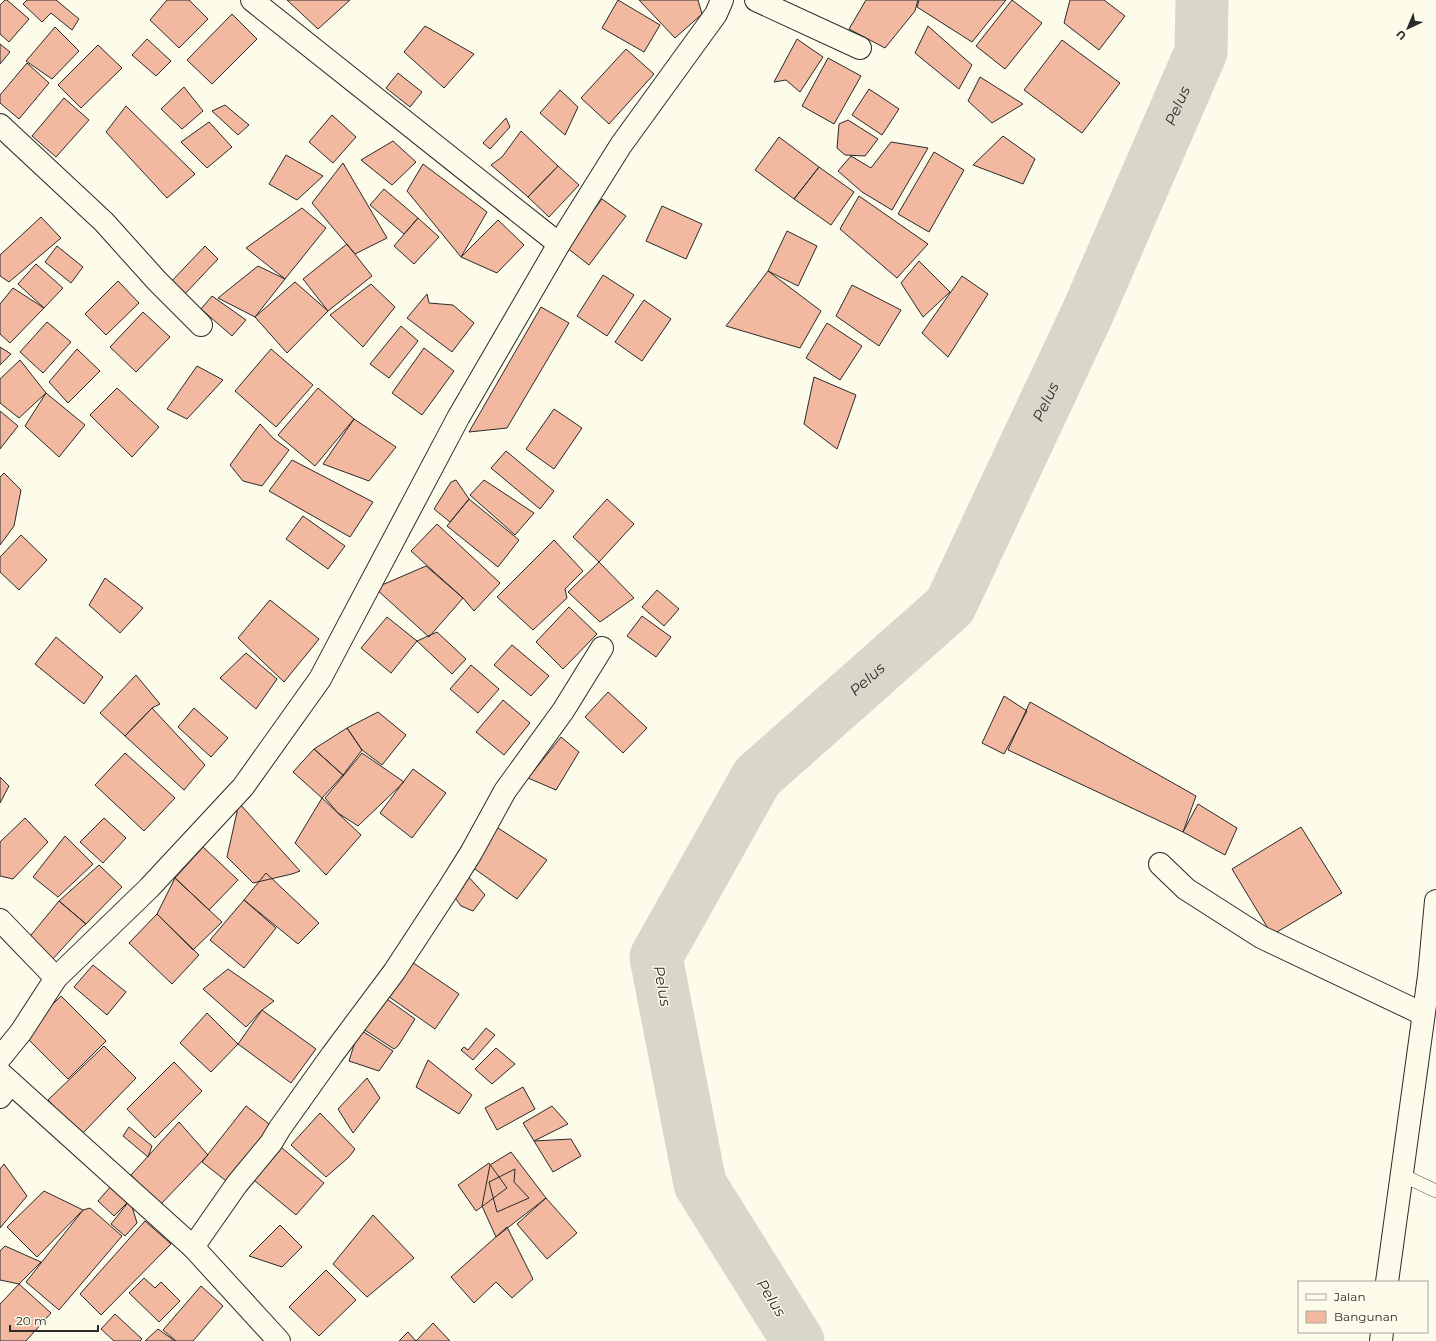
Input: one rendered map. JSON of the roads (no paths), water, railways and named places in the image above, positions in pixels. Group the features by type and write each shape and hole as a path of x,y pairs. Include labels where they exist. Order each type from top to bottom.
{"street":[{"path":"252,0 559,244"},
{"path":"0,1058 21,1032 56,978 149,888 242,787 320,679 458,418 559,244 621,145 716,14 722,0"},
{"path":"756,0 860,48"},
{"path":"0,125 104,222 157,281 201,325"},
{"path":"193,1247 237,1184 271,1143 332,1055 394,972 449,888 505,791 563,711 602,648"},
{"path":"1160,864 1186,889 1261,937 1424,1014"},
{"path":"1387,1281 1429,976 1436,901"},
{"path":"0,920 56,978"},
{"path":"4,1084 193,1247 278,1341"}],"lane":[{"path":"1402,1175 1436,1191"}],"waterway":[{"name":"Pelus","path":"798,1341 700,1184 656,957 757,777 950,606 1088,312 1201,52 1202,0"}]}
